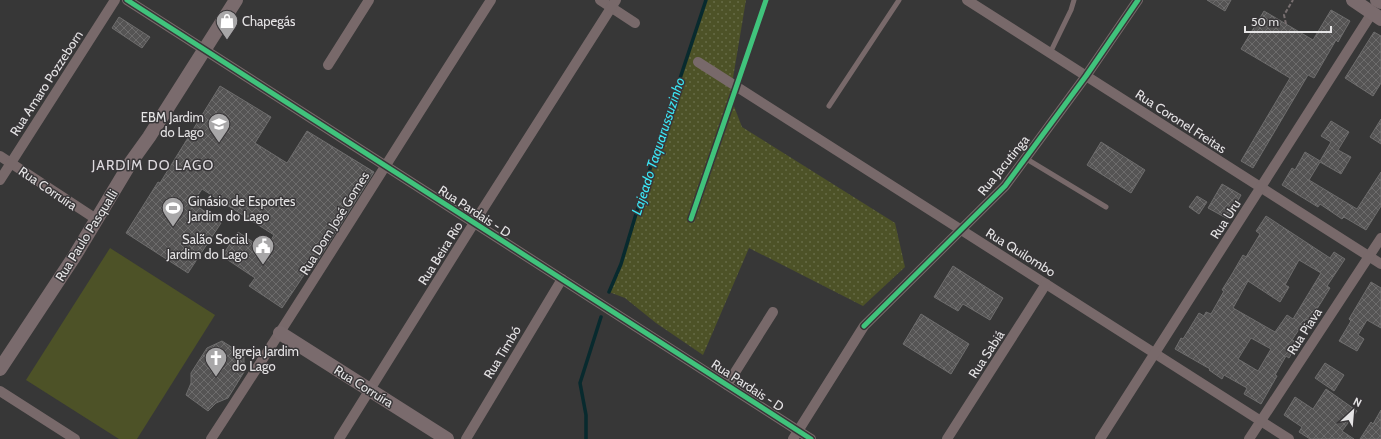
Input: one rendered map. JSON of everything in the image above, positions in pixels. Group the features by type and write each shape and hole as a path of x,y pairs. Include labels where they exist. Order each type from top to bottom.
{"street":[{"name":"Rua Amaro Pozzeborn","path":"0,180 115,0"},
{"name":"Rua Pardais - D","path":"128,0 384,166 727,385 796,435 811,439"},
{"name":"Rua Paulo Pasqualli","path":"0,369 74,257 96,219 236,0"},
{"path":"328,65 369,0"},
{"name":"Rua Dom José Gomes","path":"211,439 491,0"},
{"path":"600,0 614,4 635,23"},
{"name":"Rua Coronel Freitas","path":"967,0 1381,264"},
{"name":"Rua Jacutinga","path":"796,435 864,326 1004,186 1086,76 1138,0"},
{"path":"1352,0 1376,16"},
{"path":"1377,0 1381,2"},
{"name":"Rua Beira Rio","path":"339,439 474,223 614,4"},
{"name":"Rua Uru","path":"1100,439 1261,188 1376,16"},
{"name":"Rua Quilombo","path":"698,62 1288,439"},
{"name":"Rua Corruíra","path":"0,156 96,219"},
{"name":"Rua Piava","path":"1249,439 1381,238"},
{"name":"Rua Timbó","path":"466,439 562,279"},
{"name":"Rua Sabiá","path":"947,439 1046,284"},
{"path":"727,385 773,312"},
{"name":"Rua Corruíra","path":"280,333 447,439"},
{"path":"0,391 75,439"}],"lane":[{"path":"829,106 899,0"},
{"path":"1050,53 1071,10 1074,0"},
{"path":"1025,158 1106,207"}],"path":[{"path":"1286,24 1284,15 1293,0"}],"green space":[{"path":"706,0 746,0 730,96 742,127 895,223 905,267 863,306 749,248 703,355 656,323 625,298 609,292 621,264 645,184"},
{"path":"110,248 215,315 137,439 119,439 26,380"}],"building":[{"path":"1207,0 1231,0 1225,11"},
{"path":"1331,10 1350,21 1338,42 1336,40 1314,78 1308,75 1253,168 1241,161 1290,78 1241,49 1264,11 1313,40"},
{"path":"119,17 150,37 142,48 112,28"},
{"path":"1374,32 1381,36 1381,83 1373,96 1345,78"},
{"path":"220,86 271,117 255,143 287,163 307,131 374,172 313,268 310,266 282,308 249,286 255,278 222,256 238,232 265,250 274,235 202,189 193,203 221,223 188,273 126,233 158,182 160,183"},
{"path":"1381,119 1381,144 1370,137"},
{"path":"1331,121 1349,132 1338,150 1351,157 1341,174 1320,162 1309,180 1357,209 1381,172 1381,206 1366,230 1344,217 1342,219 1320,204 1318,207 1282,185 1292,168 1295,170 1305,152 1320,161 1331,142 1321,136"},
{"path":"1101,142 1145,170 1131,193 1087,165"},
{"path":"1222,184 1241,195 1228,219 1208,208"},
{"path":"1197,196 1207,202 1199,214 1189,207"},
{"path":"1266,216 1330,258 1334,252 1345,259 1327,286 1330,288 1309,321 1306,319 1292,340 1298,343 1289,358 1286,356 1275,375 1277,376 1261,404 1244,394 1247,388 1224,375 1222,379 1209,370 1210,369 1175,349 1199,313 1204,316 1206,312 1211,314 1224,291 1222,290 1243,255 1246,257 1260,234 1256,231","holes":["1299,260 1321,273 1293,319 1287,315 1275,332 1233,308 1248,281 1280,302 1289,287 1285,285","1251,338 1271,349 1258,371 1238,359"]},
{"path":"953,266 1003,298 990,320 963,304 958,311 934,297"},
{"path":"1371,282 1381,288 1381,328 1367,320 1358,335 1364,339 1357,351 1339,341 1351,321 1349,319"},
{"path":"921,314 969,344 951,374 903,344"},
{"name":"Igreja Jardim do Lago","path":"222,341 244,355 244,372 228,398 216,403 208,411 186,395 191,383 191,373 207,348"},
{"path":"1325,363 1344,375 1334,391 1315,378"},
{"path":"1326,389 1357,411 1342,431 1354,439 1310,439 1299,432 1302,427 1284,415 1295,397 1313,409"},
{"path":"1381,410 1381,439 1360,439 1371,422 1373,424"}],"waterway":[{"name":"Lajeado Taquarussuzinho","path":"609,292 621,264 645,184 706,0"},
{"name":"Lajeado Taquarussuzinho","path":"586,439 586,415 580,383 601,317"}],"cycle path":[{"path":"127,0 811,439"},
{"path":"691,219 766,0"},
{"path":"864,326 1005,186 1086,76 1138,0"}],"place":[{"name":"Chapegás","path":"227,40"},
{"name":"EBM Jardim do Lago","path":"219,144"},
{"name":"Ginásio de Esportes Jardim do Lago","path":"173,228"},
{"name":"Salão Social Jardim do Lago","path":"263,266"},
{"name":"Igreja Jardim do Lago","path":"216,378"}],"district":[{"name":"JARDIM DO LAGO","path":"153,165"}]}
